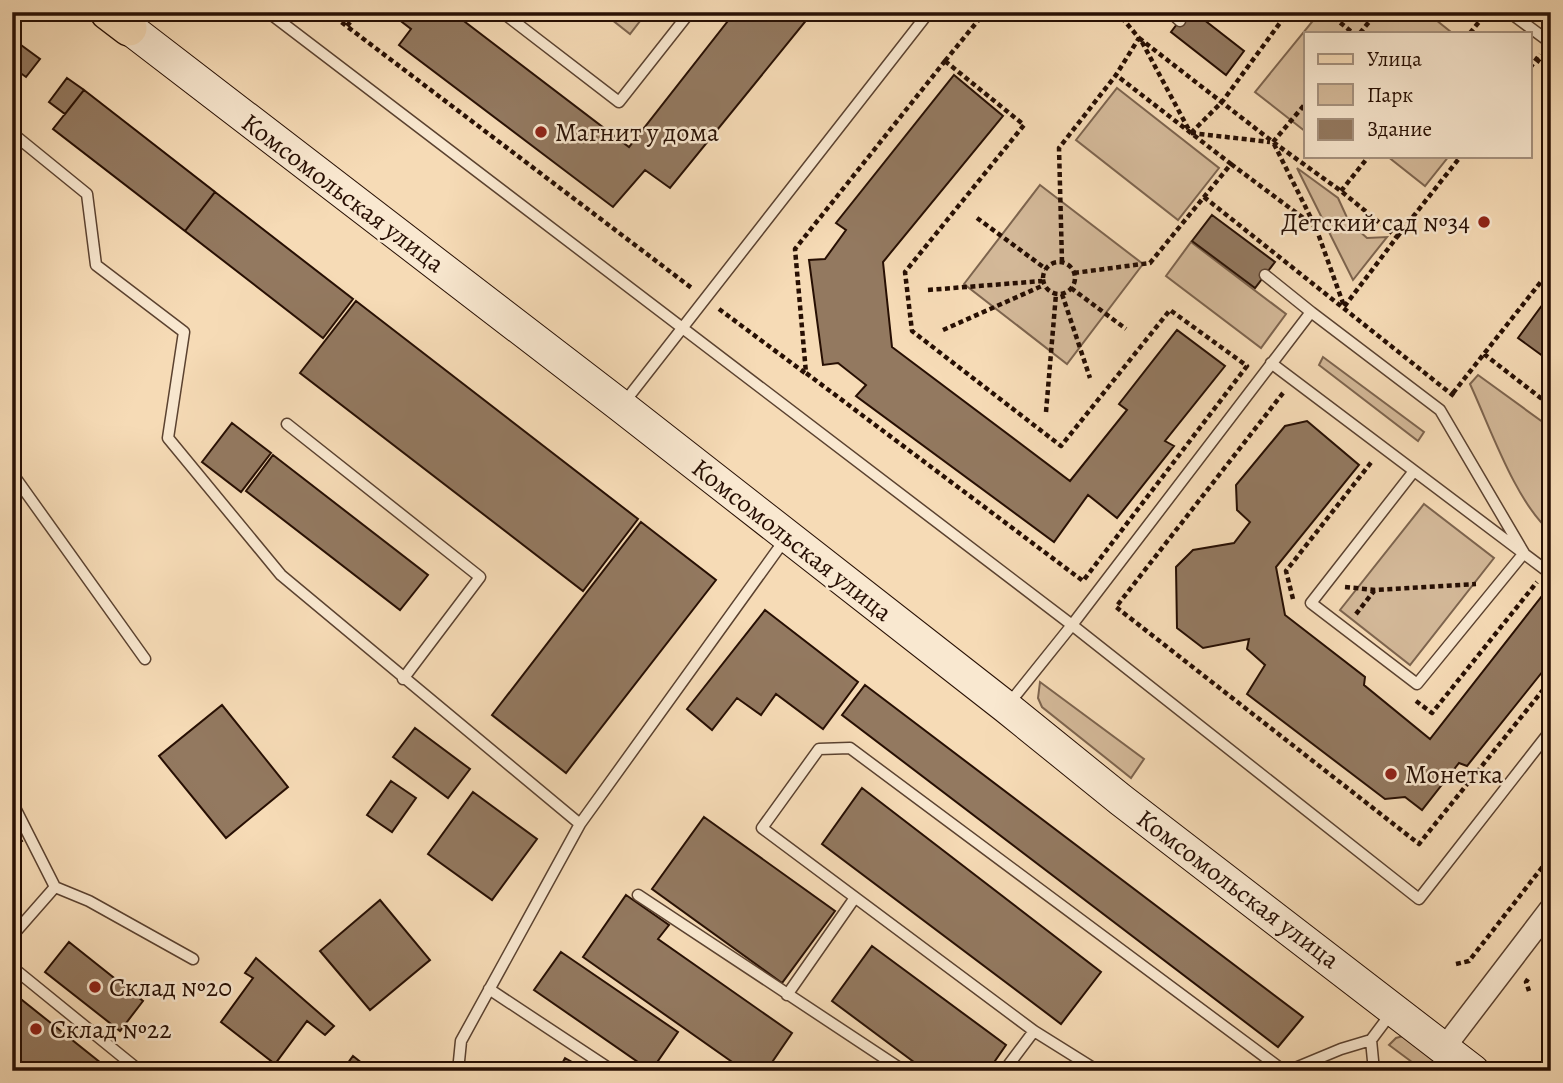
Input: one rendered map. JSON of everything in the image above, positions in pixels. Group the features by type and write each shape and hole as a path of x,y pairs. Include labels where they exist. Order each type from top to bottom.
{"main road":[{"name":"Комсомольская улица","path":"119,20 621,406 1121,800 1473,1071"}],"street":[{"path":"1444,1048 1551,908"}],"lane":[{"path":"12,18 15,12"},
{"path":"268,12 1072,625 1419,899 1551,730"},
{"path":"502,12 619,102 690,12"},
{"path":"621,406 929,12"},
{"path":"1170,12 1180,21"},
{"path":"1509,12 1551,43"},
{"path":"12,133 87,194 96,265 184,332 168,438 281,575 580,824"},
{"path":"1265,275 1440,410 1524,553"},
{"path":"1006,707 1072,625 1311,312"},
{"path":"1270,363 1524,553 1546,575"},
{"path":"287,424 480,577 403,679"},
{"path":"1414,471 1311,603 1417,684 1524,553"},
{"path":"12,473 145,659"},
{"path":"458,1071 461,1041 580,824 788,536"},
{"path":"1098,1071 1034,1031 762,828 819,748 850,748 1286,1071 1371,1040 1394,1010"},
{"path":"12,802 55,887 89,901 193,959"},
{"path":"12,936 55,887"},
{"path":"638,895 904,1071"},
{"path":"787,995 855,899"},
{"path":"12,967 140,1071"},
{"path":"489,989 613,1071"},
{"path":"1004,1071 1034,1031"},
{"path":"1371,1040 1374,1071"}],"path":[{"path":"328,12 705,299 1083,581 1247,366 1170,310 1062,446 912,331 905,272 1024,125 945,61"},
{"path":"347,26 358,12"},
{"path":"806,373 796,249 985,12"},
{"path":"1117,12 1139,38 1191,133"},
{"path":"1191,133 1222,102 1288,12"},
{"path":"1327,12 1352,32"},
{"path":"1361,32 1377,12"},
{"path":"1471,32 1487,12"},
{"path":"1062,262 1059,148 1116,75 1139,38"},
{"path":"1139,38 1397,237"},
{"path":"1536,59 1551,71"},
{"path":"1116,75 1316,228"},
{"path":"1273,142 1304,105"},
{"path":"1191,133 1273,142"},
{"path":"1273,142 1316,228 1344,307"},
{"path":"1340,191 1367,158"},
{"path":"1344,307 1459,158"},
{"path":"1074,273 1150,264 1231,164"},
{"path":"1204,197 1344,307"},
{"path":"977,218 1046,268"},
{"path":"1043,283 1046,268 1053,263 1067,264 1075,278 1071,288 1059,294"},
{"path":"1453,393 1551,269"},
{"path":"943,330 1043,283"},
{"path":"928,290 1043,283 1059,294 1090,378"},
{"path":"1071,288 1126,329"},
{"path":"1046,412 1059,294"},
{"path":"1484,354 1551,406"},
{"path":"1286,390 1116,607 1419,845 1551,680"},
{"path":"1296,610 1286,571 1374,461 1364,453"},
{"path":"1411,697 1432,713 1546,575"},
{"path":"1325,585 1375,590 1501,582"},
{"path":"1344,629 1375,590"},
{"path":"1456,964 1469,961 1551,856"}],"green space":[{"path":"602,12 647,12 630,34"},
{"path":"1320,12 1426,12 1451,32 1304,32 1304,130 1255,92"},
{"path":"1117,88 1219,168 1178,220 1076,140"},
{"path":"1390,158 1447,158 1425,186"},
{"path":"1297,168 1338,198 1349,222 1367,238 1387,237 1353,280"},
{"path":"1040,185 1143,264 1067,364 964,284"},
{"path":"1191,242 1286,314 1261,348 1166,276"},
{"path":"1323,357 1424,432 1418,441 1319,365"},
{"path":"1478,375 1551,428 1551,532 1526,503 1505,463 1470,384"},
{"path":"1424,504 1494,558 1410,665 1340,610"},
{"path":"1040,682 1144,759 1131,778 1042,707 1038,698"},
{"path":"1403,1036 1450,1071 1424,1071 1389,1045 1396,1038"}],"building":[{"path":"389,12 452,12 629,147 735,12 813,12 670,188 645,170 613,207 399,45 411,29"},
{"path":"1186,12 1194,12 1244,51 1226,75 1171,32"},
{"path":"21,45 40,59 26,77 12,67 12,57"},
{"path":"954,75 1003,116 883,262 892,347 1070,481 1127,410 1119,404 1177,330 1225,366 1165,441 1174,446 1117,518 1088,495 1054,542 856,396 866,385 838,363 823,365 809,260 825,259 846,230 836,223"},
{"path":"67,78 84,90 65,114 49,102"},
{"path":"84,90 215,192 185,231 53,129"},
{"path":"215,192 353,299 323,338 185,231"},
{"path":"1212,215 1275,262 1255,288 1192,241"},
{"path":"1551,293 1551,362 1518,338"},
{"path":"356,301 638,519 583,591 300,373"},
{"path":"1307,421 1359,465 1276,567 1285,615 1365,677 1364,685 1430,739 1549,587 1551,589 1551,661 1467,766 1459,763 1422,810 1405,797 1385,799 1247,694 1265,665 1247,649 1249,639 1203,648 1177,628 1176,567 1193,550 1234,543 1250,522 1237,510 1236,485 1285,426"},
{"path":"232,423 271,453 241,492 202,462"},
{"path":"273,455 428,575 400,610 246,491"},
{"path":"641,522 716,580 566,773 492,715"},
{"path":"765,610 858,682 823,729 776,694 761,715 737,698 712,730 687,709"},
{"path":"865,685 1303,1017 1278,1047 842,715"},
{"path":"222,705 288,787 226,838 159,756"},
{"path":"415,728 470,769 448,798 393,757"},
{"path":"391,781 416,798 392,832 367,815"},
{"path":"862,788 1101,972 1061,1024 822,844"},
{"path":"473,792 537,839 492,900 428,854"},
{"path":"704,817 835,911 782,983 652,889"},
{"path":"12,827 22,841 12,848"},
{"path":"626,895 669,925 658,939 792,1033 766,1071 745,1071 583,957"},
{"path":"380,900 430,960 370,1010 320,951"},
{"name":"Склад №20","path":"69,942 143,1001 120,1031 45,972"},
{"path":"872,946 1006,1045 988,1071 926,1071 832,1001"},
{"path":"561,952 678,1032 651,1071 534,990"},
{"path":"256,958 334,1026 325,1035 307,1021 275,1064 221,1022 253,978 245,973"},
{"name":"Склад №22","path":"12,992 111,1071 18,1071 12,1066"},
{"path":"353,1056 372,1071 342,1071"},
{"path":"565,1058 588,1071 558,1071"}],"place":[{"name":"Магнит у дома","path":"541,132"},
{"name":"Детский сад №34","path":"1484,222"},
{"name":"Монетка","path":"1391,774"},
{"name":"Склад №20","path":"95,987"},
{"name":"Склад №22","path":"36,1029"}]}
